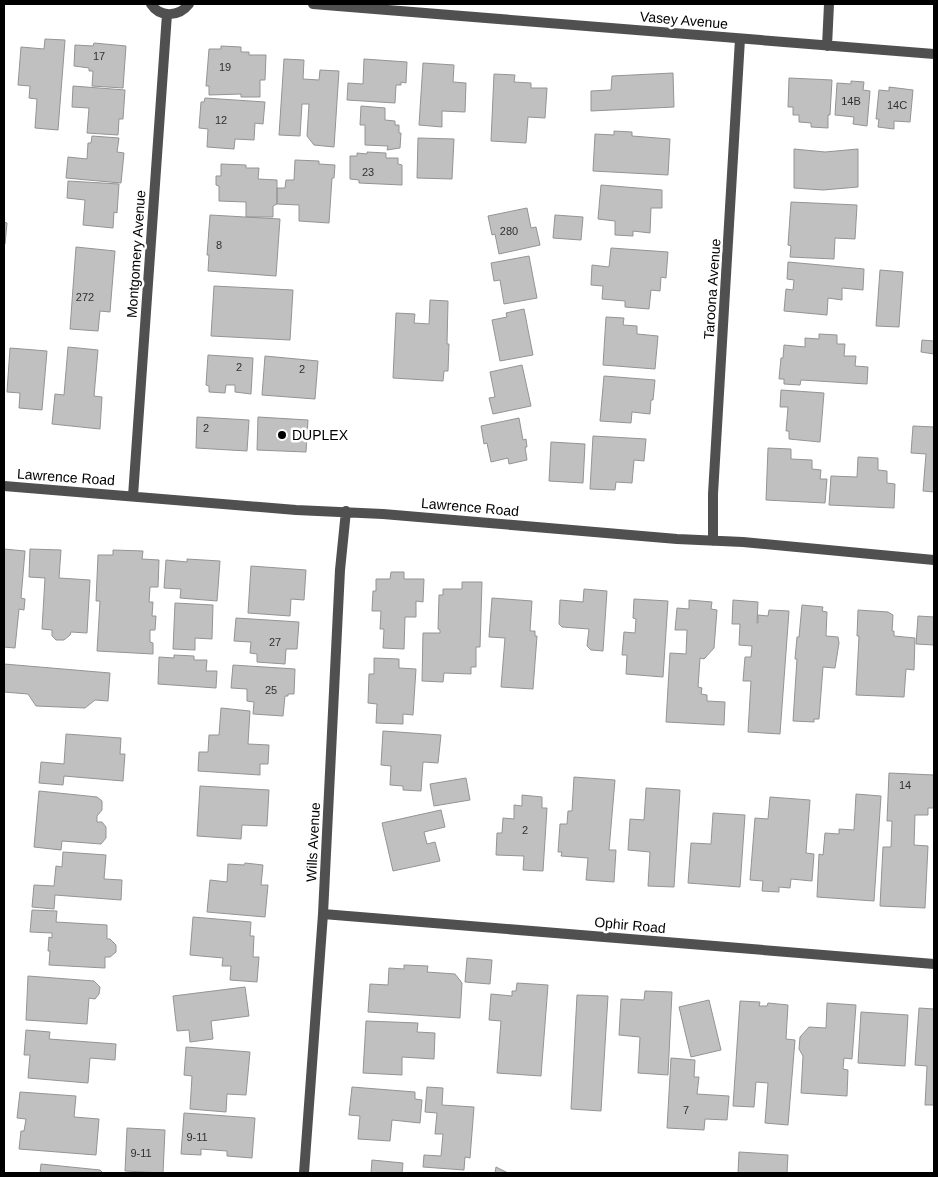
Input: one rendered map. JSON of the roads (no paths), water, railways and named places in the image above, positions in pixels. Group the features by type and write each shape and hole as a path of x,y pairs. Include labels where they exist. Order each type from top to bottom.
{"street":[{"path":"151,4 159,12 167,14 179,13 189,4"},
{"name":"Vasey Avenue","path":"313,4 934,54"},
{"path":"827,46 829,4"},
{"name":"Montgomery Avenue","path":"133,496 167,14"},
{"name":"Taroona Avenue","path":"713,540 713,494 740,39"},
{"name":"Lawrence Road","path":"4,486 296,510 346,511 713,540 934,560"},
{"name":"Wills Avenue","path":"304,1173 323,914 340,570 346,511"},
{"name":"Ophir Road","path":"323,914 934,964"}],"place":[{"name":"DUPLEX","path":"282,435"}]}
